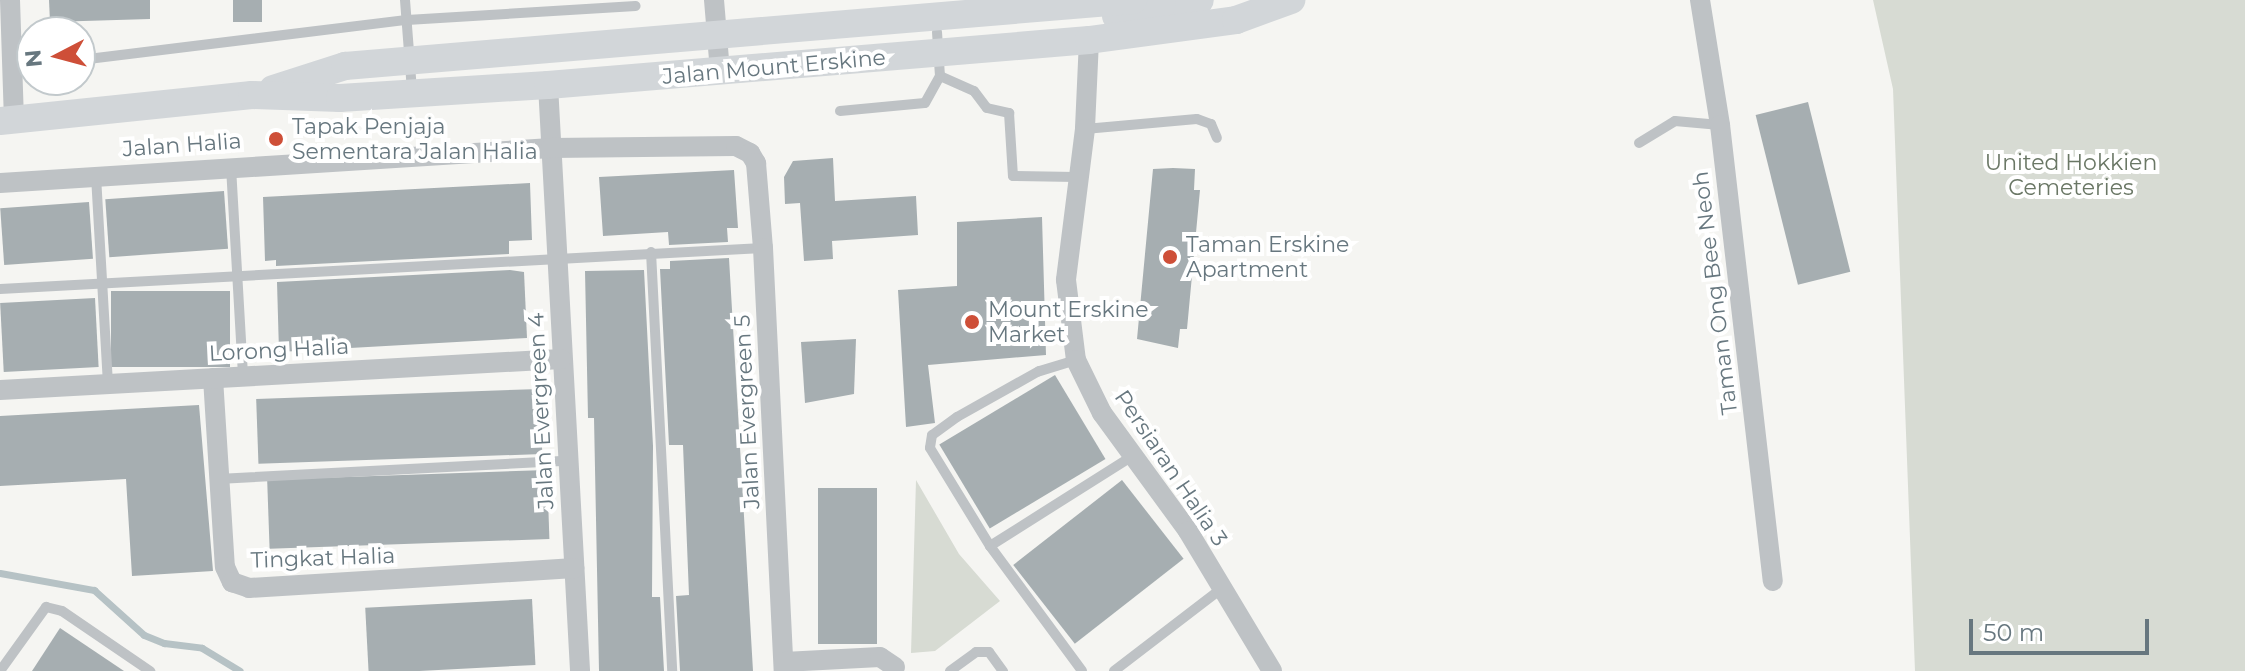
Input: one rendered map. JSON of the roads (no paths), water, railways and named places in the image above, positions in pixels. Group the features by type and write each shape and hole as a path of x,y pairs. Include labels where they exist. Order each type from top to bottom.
{"main road":[{"name":"Jalan Mount Erskine","path":"252,95 345,66 1133,0"},
{"path":"1200,0 1153,2 1105,18 1093,27 1089,40 1236,20 1291,0"},
{"path":"895,19 939,54"},
{"name":"Jalan Mount Erskine","path":"7,120 252,95 340,98 939,54 1052,24 1081,30 1089,40"},
{"path":"410,61 457,72 529,67 548,85 564,66 628,59 645,43"}],"street":[{"path":"7,120 5,65 10,0"},
{"path":"714,0 720,71"},
{"name":"Taman Ong Bee Neoh","path":"1700,0 1720,125 1773,581"},
{"name":"Persiaran Halia 3","path":"1089,40 1085,129 1076,177 1066,280 1076,360 1102,413 1134,455 1222,588 1272,671"},
{"name":"Jalan Evergreen 4","path":"548,85 580,671"},
{"name":"Jalan Halia","path":"0,183 551,148 736,146 750,153"},
{"name":"Jalan Evergreen 5","path":"750,153 756,163 763,248 784,667"},
{"name":"Lorong Halia","path":"0,390 561,359"},
{"name":"Tingkat Halia","path":"213,378 225,567 232,582 249,588 574,568"},
{"path":"784,667 880,657 895,669"}],"lane":[{"path":"405,0 412,93"},
{"path":"96,58 407,20 636,6"},
{"path":"840,111 920,105 939,54 987,108 1009,113 1013,176 1076,177"},
{"path":"1085,129 1197,119 1211,124 1217,138"},
{"path":"1639,143 1675,121 1720,125"},
{"path":"231,166 243,376"},
{"path":"96,176 108,384"},
{"path":"0,289 558,255 763,248"},
{"path":"651,252 672,671"},
{"path":"1076,360 1039,371 932,435 932,455 990,546 1082,671"},
{"path":"990,546 1134,455"},
{"path":"218,479 567,461"},
{"path":"1114,671 1222,588"},
{"path":"0,671 46,607 62,611 150,671"},
{"path":"950,671 976,652 989,652 1003,671"}],"waterway":[{"path":"0,573 94,590 144,635 164,643 202,648 240,671"}],"place":[{"name":"Tapak Penjaja Sementara Jalan Halia","path":"276,139"},
{"name":"Taman Erskine Apartment","path":"1170,257"},
{"name":"Mount Erskine Market","path":"972,322"}],"park label":[{"name":"United Hokkien Cemeteries","path":"2071,174"}]}
